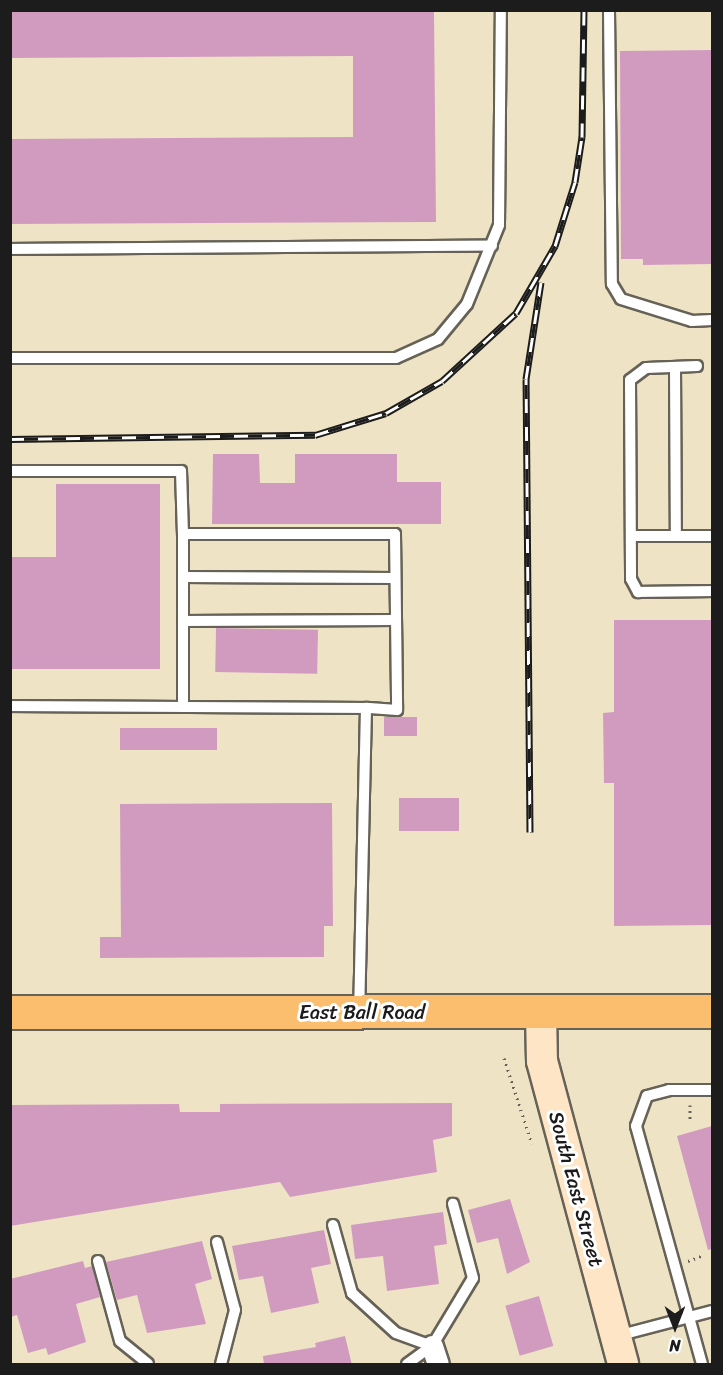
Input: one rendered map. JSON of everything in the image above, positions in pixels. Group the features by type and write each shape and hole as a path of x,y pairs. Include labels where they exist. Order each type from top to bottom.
{"main road":[{"name":"East Ball Road","path":"10,1012 712,1011"}],"street":[{"name":"South East Street","path":"541,1011 542,1062 623,1365"}],"lane":[{"path":"10,358 396,358 417,353 454,324 492,246 501,204 501,10"},
{"path":"609,10 612,284 621,299 692,321 712,320"},
{"path":"10,249 492,246"},
{"path":"697,366 646,368 630,380 631,579 638,592 712,591"},
{"path":"675,367 676,536"},
{"path":"10,471 181,471 183,707"},
{"path":"10,706 397,710 395,534 183,534"},
{"path":"631,536 712,536"},
{"path":"183,577 395,578"},
{"path":"183,621 396,620"},
{"path":"359,1012 366,708"},
{"path":"702,1365 636,1126 647,1096 669,1090 712,1090"},
{"path":"406,1365 435,1355 473,1278 453,1204"},
{"path":"333,1224 352,1293 396,1333 435,1355"},
{"path":"217,1242 235,1310 221,1365"},
{"path":"98,1261 120,1341 148,1365"},
{"path":"615,1336 712,1311"}],"path":[{"path":"504,1058 532,1144"},
{"path":"690,1105 690,1120"},
{"path":"685,1262 701,1256"}],"building":[{"path":"10,10 434,10 436,222 10,224 10,139 353,137 353,56 10,58"},
{"path":"712,50 712,264 643,265 643,259 621,259 620,51"},
{"path":"213,454 259,454 260,483 295,483 295,454 397,454 397,482 441,482 441,524 212,524"},
{"path":"56,484 160,484 160,669 10,669 10,557 56,557"},
{"path":"614,620 712,620 712,925 614,926 614,783 604,783 603,713 614,712"},
{"path":"216,628 318,630 317,674 215,672"},
{"path":"384,717 417,717 417,736 384,736"},
{"path":"120,728 217,728 217,750 120,750"},
{"path":"399,798 459,798 459,831 399,831"},
{"path":"332,803 333,926 324,926 324,957 100,958 100,937 121,937 120,804"},
{"path":"452,1103 452,1136 433,1140 437,1172 290,1197 280,1182 10,1226 10,1105 179,1104 180,1112 220,1112 220,1104"},
{"path":"712,1126 712,1249 708,1250 677,1136"},
{"path":"510,1199 530,1262 507,1274 498,1238 477,1243 468,1210"},
{"path":"443,1212 447,1244 434,1246 439,1284 387,1291 383,1256 355,1259 351,1225"},
{"path":"324,1230 331,1264 311,1268 319,1303 271,1313 263,1276 239,1280 232,1246"},
{"path":"202,1241 212,1279 195,1284 206,1324 147,1333 137,1295 117,1300 106,1262"},
{"path":"83,1261 85,1268 92,1266 100,1297 76,1304 86,1342 48,1355 46,1348 28,1353 17,1315 10,1317 10,1279"},
{"path":"539,1296 553,1346 520,1356 505,1306"},
{"path":"345,1336 352,1365 264,1365 263,1356 316,1347 315,1343"}],"railway":[{"path":"10,439 315,435 386,413 442,381 516,313 555,246 575,182 582,137 584,10"},
{"path":"530,832 526,379 541,282"}]}
